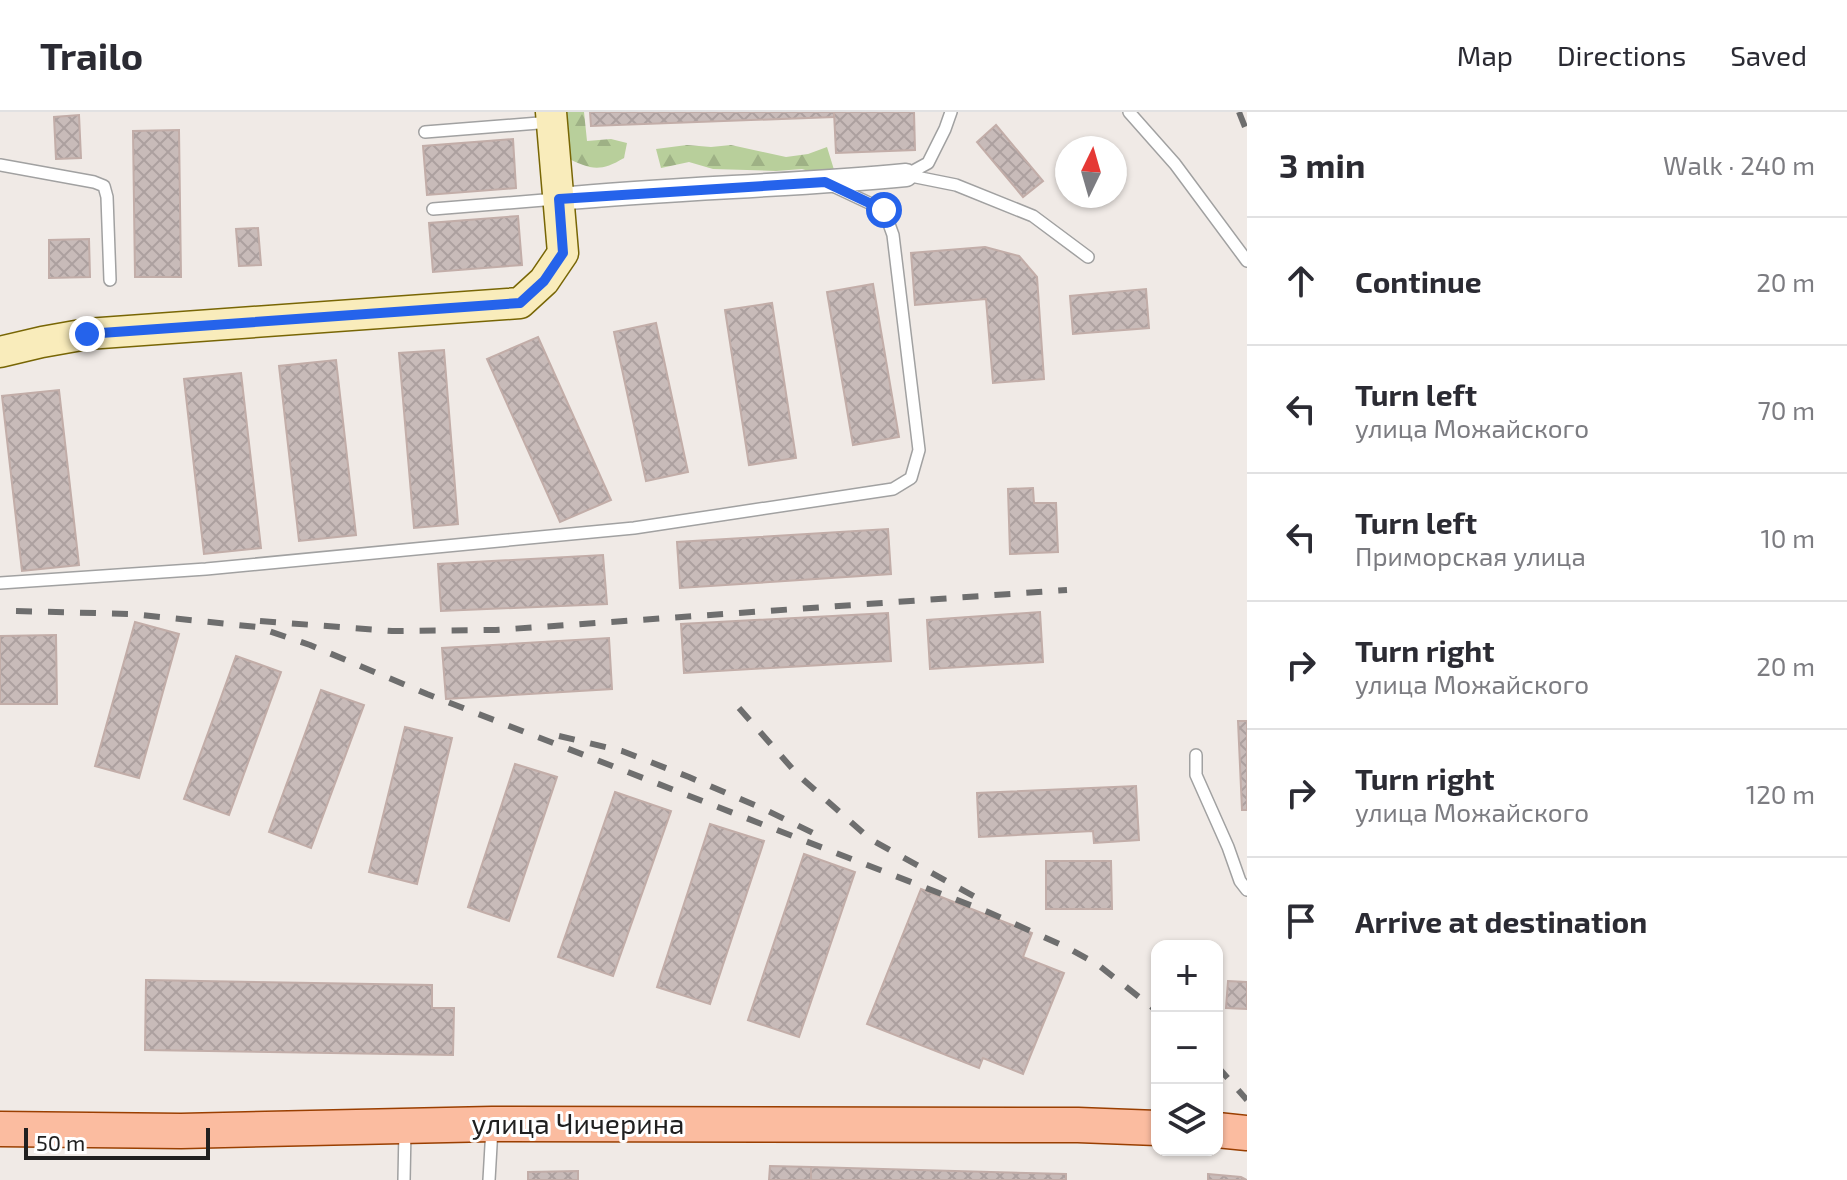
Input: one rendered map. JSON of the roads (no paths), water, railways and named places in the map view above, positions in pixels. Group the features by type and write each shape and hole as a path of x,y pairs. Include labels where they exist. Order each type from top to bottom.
{"main road":[{"path":"0,352 87,334 520,303 544,281 563,253 552,117"},
{"name":"улица Чичерина","path":"0,1129 181,1131 492,1124 1151,1128"},
{"path":"1223,1131 1247,1133"}],"street":[{"path":"559,199 906,175"}],"lane":[{"path":"906,175 928,163 951,112"},
{"path":"1129,112 1175,164 1247,261"},
{"path":"425,132 552,117"},
{"path":"0,165 104,186 110,280"},
{"path":"906,175 956,185 1033,216 1088,257"},
{"path":"0,583 206,569 634,528 893,489 911,478 919,450 893,235 884,210 825,182"},
{"path":"433,209 559,199"},
{"path":"1196,755 1196,775 1240,881 1247,890"},
{"path":"489,1180 492,1124"},
{"path":"404,1180 405,1125"}],"railway":[{"path":"1239,112 1247,132"},
{"path":"260,621 392,631 496,630 1067,590"},
{"path":"16,611 132,614 257,627 310,645 427,694 988,912 1097,964 1151,1006"},
{"path":"739,708 797,774 870,839 977,898"},
{"path":"559,736 622,751 766,810 813,833"},
{"path":"1223,1073 1247,1100"}]}
